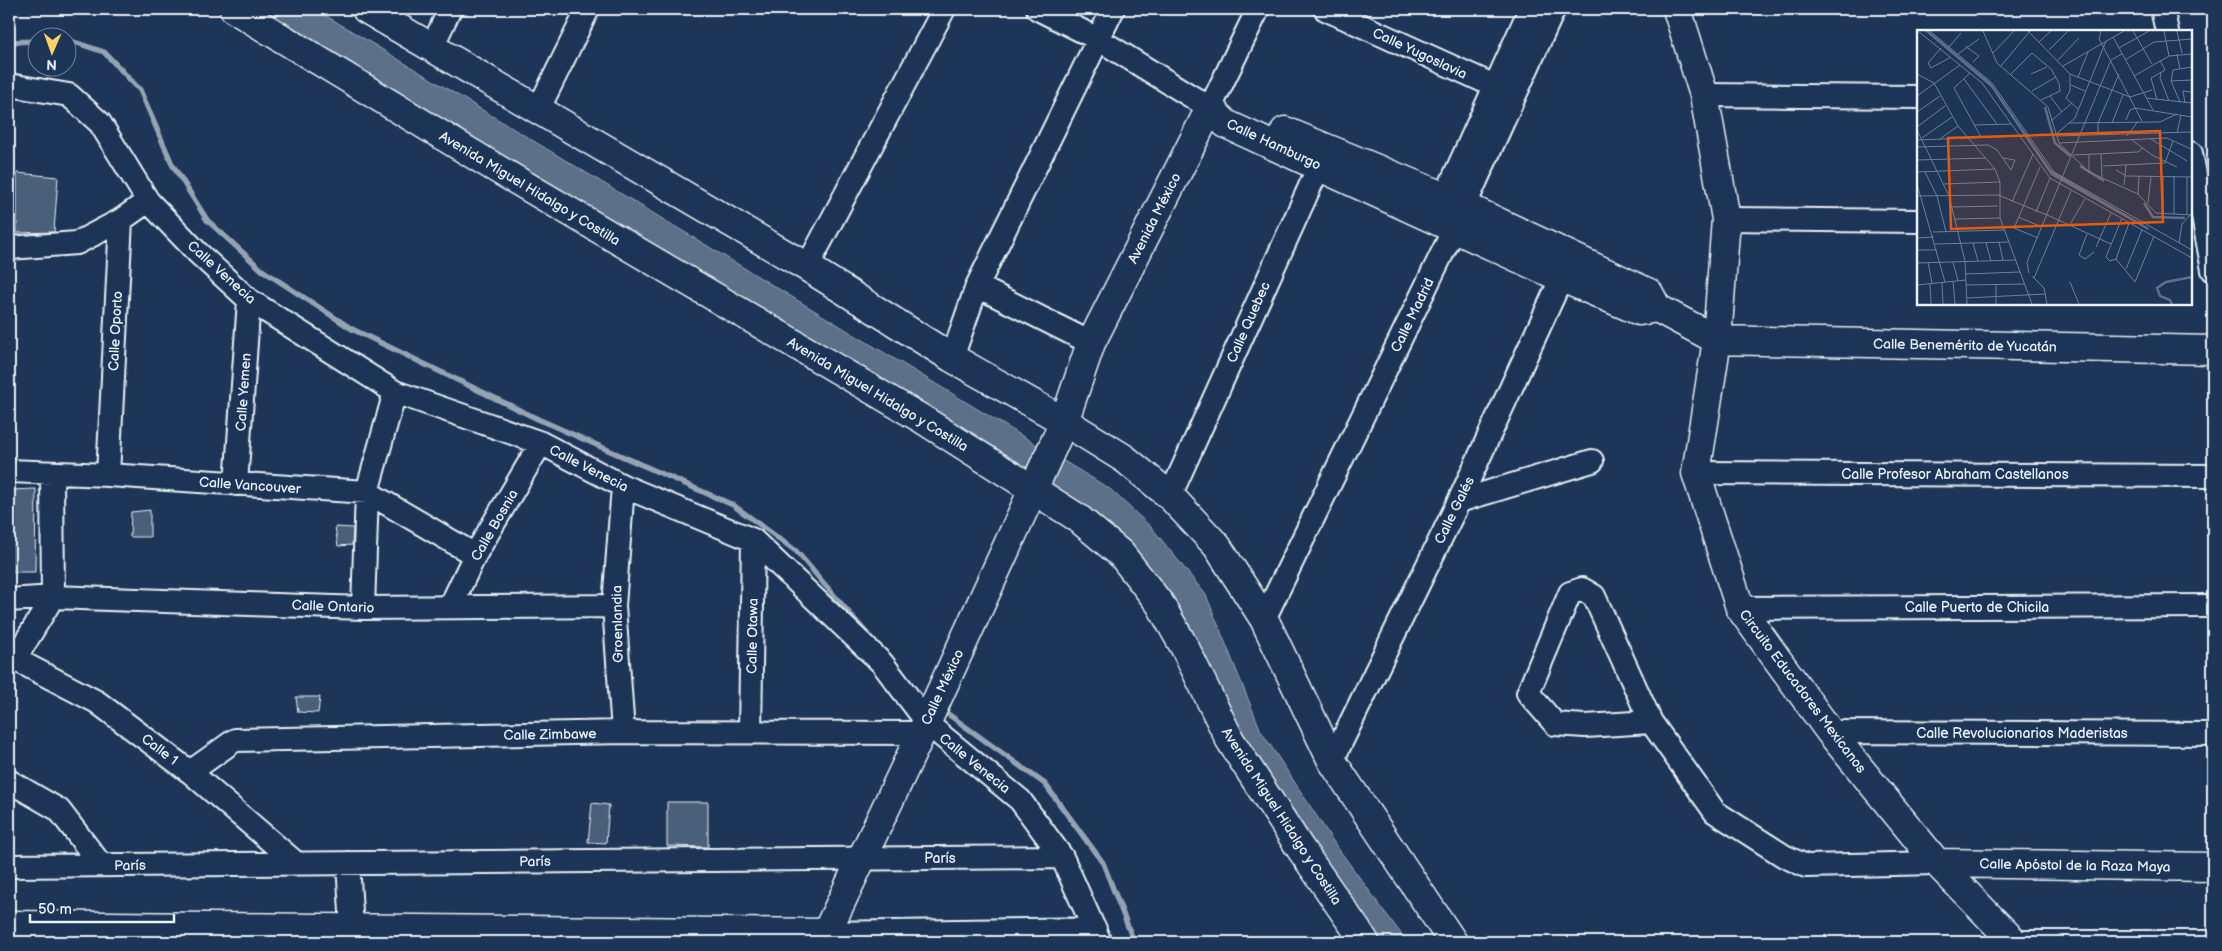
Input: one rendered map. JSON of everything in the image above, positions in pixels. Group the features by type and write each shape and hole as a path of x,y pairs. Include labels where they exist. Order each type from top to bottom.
{"street":[{"name":"Avenida Miguel Hidalgo y Costilla","path":"234,9 494,167 914,414 1034,488 1078,518 1121,554 1160,604 1185,648 1230,740 1300,848 1365,942"},
{"path":"366,9 431,49 807,267 1062,426 1125,459 1170,496 1217,546 1264,620 1332,761 1454,942"},
{"path":"431,49 450,9"},
{"path":"538,110 588,9"},
{"path":"807,267 944,9"},
{"path":"1038,9 1098,39 1210,108"},
{"path":"952,358 976,286 1113,9"},
{"name":"Avenida México","path":"1062,426 1091,343 1258,9"},
{"name":"Calle Yugoslavia","path":"1324,9 1505,92"},
{"name":"Calle Madrid","path":"1505,92 1530,9"},
{"name":"Calle Madrid","path":"1264,620 1505,92 1554,9"},
{"name":"Circuito Educadores Mexicanos","path":"1677,9 1704,95 1726,219 1717,340 1696,473 1740,608 1830,732 1937,863 2016,942"},
{"path":"2162,9 2167,30"},
{"name":"Calle Venecia","path":"9,85 69,95 100,123 148,201 198,253 250,300 395,392 541,444 624,486 753,540 882,663 926,724 1020,800 1062,857 1097,936"},
{"path":"1704,95 1917,97"},
{"name":"Calle Hamburgo","path":"1210,108 1226,124 1323,157 1451,213 1567,267 1638,311 1657,308 1717,340"},
{"name":"Calle Quebec","path":"1170,496 1323,157"},
{"path":"2192,163 2198,224 2213,270"},
{"path":"9,248 77,243 121,220 148,201"},
{"path":"1726,219 1917,221"},
{"name":"Calle Oporto","path":"108,475 121,220"},
{"name":"Calle Galés","path":"1332,761 1459,501 1567,267"},
{"path":"976,286 1091,343"},
{"name":"Calle Yemen","path":"236,484 250,300"},
{"name":"Calle Benemérito de Yucatán","path":"1717,340 2213,350"},
{"path":"363,608 367,492 395,392"},
{"name":"Calle México","path":"823,938 926,724 1062,426"},
{"name":"Calle Bosnia","path":"450,607 475,555 541,444"},
{"path":"1459,501 1592,461"},
{"name":"Calle Vancouver","path":"9,471 108,475 367,492 475,555"},
{"path":"12,658 53,597 52,473"},
{"name":"Calle Profesor Abraham Castellanos","path":"1696,473 2213,476"},
{"name":"Groenlandia","path":"623,732 614,606 624,486"},
{"name":"Calle Otawa","path":"750,732 753,540"},
{"path":"1651,722 1585,726 1555,724 1528,693 1570,594 1582,590 1594,596 1651,722 1715,812 1784,856 1806,866 1937,863"},
{"name":"Calle Ontario","path":"9,600 53,597 363,608 614,606"},
{"name":"Calle Puerto de Chicila","path":"1740,608 2213,606"},
{"name":"Calle 1","path":"12,658 97,702 190,772 296,864"},
{"name":"Calle Zimbawe","path":"190,772 235,740 623,732 750,732 926,724"},
{"name":"Calle Revolucionarios Maderistas","path":"1830,732 2213,734"},
{"path":"9,781 59,810 101,865"},
{"name":"París","path":"9,866 1062,857"},
{"path":"348,863 348,935"},
{"name":"Calle Apóstol de la Raza Maya","path":"1937,863 2213,867"},
{"path":"9,925 348,935 823,938 1097,936"},
{"path":"2016,942 2213,942"}],"water":[{"path":"260,9 315,9 1110,489 1152,528 1206,595 1261,731 1337,847 1407,942 1373,942 1104,526"}],"building":[{"path":"17,173 58,177 54,232 17,233"},
{"path":"36,489 35,572 9,572 9,490"},
{"path":"150,510 150,537 130,537 131,512"},
{"path":"335,527 353,528 352,545 338,546"},
{"path":"296,697 320,697 318,713 298,712"},
{"path":"667,802 708,802 708,847 667,846"},
{"path":"592,803 609,805 606,843 588,842"}],"waterway":[{"path":"9,42 28,41"},
{"path":"78,43 104,52 140,90 172,164 207,220 262,270 352,329 540,420 733,505 796,551 869,636"},
{"path":"941,709 1045,784 1103,863 1134,942"}]}
